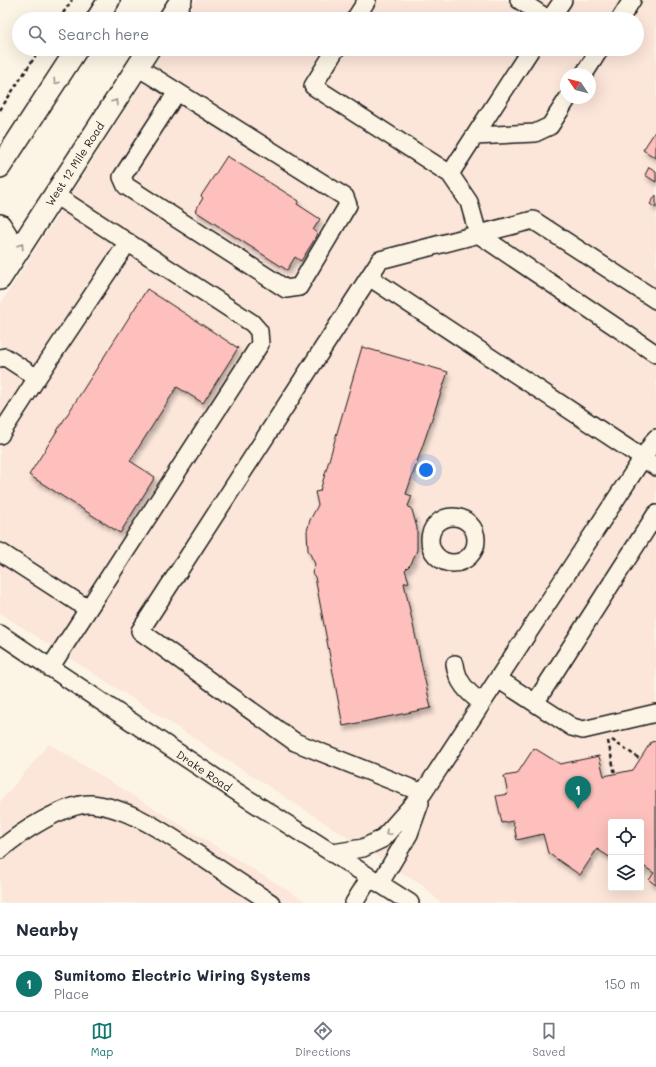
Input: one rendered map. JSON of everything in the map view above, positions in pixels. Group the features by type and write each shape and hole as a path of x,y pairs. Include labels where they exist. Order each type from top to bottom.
{"main road":[{"path":"101,12 109,0"},
{"path":"173,12 181,0"},
{"path":"0,167 72,56"},
{"name":"West 12 Mile Road","path":"0,279 144,56"},
{"path":"0,226 7,236 0,255"}],"street":[{"path":"360,12 368,0"},
{"path":"519,0 538,12"},
{"path":"554,12 563,0"},
{"path":"624,12 632,0"},
{"path":"332,56 313,86 450,174 469,202 478,234 656,354"},
{"path":"450,174 526,56"},
{"path":"588,68 596,56"},
{"path":"137,67 177,92 345,197 348,205 298,287 286,289 126,186 122,177 177,92"},
{"path":"475,136 535,132 550,126 564,104"},
{"path":"50,668 260,344 259,331 252,323 55,195"},
{"path":"423,793 295,742 140,631 380,260 533,220 656,300"},
{"path":"0,435 128,242"},
{"path":"369,277 649,463"},
{"path":"0,358 5,357 37,378"},
{"path":"333,853 363,848 382,839 423,793 498,679 649,463 656,438"},
{"path":"535,703 656,514"},
{"path":"0,552 88,609"},
{"name":"Drake Road","path":"0,634 237,792 410,903"},
{"path":"455,664 461,683 468,693 482,703"},
{"path":"498,679 572,727 583,730 608,732 656,713"},
{"path":"354,903 375,880 409,834 423,793"},
{"path":"0,850 49,816 70,808 90,804 123,812 157,828 271,903"}],"path":[{"path":"64,12 72,0"},
{"path":"0,110 35,56"},
{"path":"608,732 640,759"},
{"path":"608,732 615,774"}],"shaded area":[{"path":"196,0 656,0 656,903 441,903 423,886 0,613 0,305 160,56 644,56 644,12 188,12"},
{"path":"49,744 308,903 0,903 0,802"}],"building":[{"path":"656,130 656,158 643,150"},
{"path":"227,156 299,201 297,204 320,219 313,230 318,234 301,261 295,257 287,270 195,211 203,198 201,196"},
{"path":"649,167 656,171 656,182 645,175"},
{"path":"656,195 656,208 650,204"},
{"path":"147,289 238,348 203,403 177,387 130,461 155,477 120,533 29,475"},
{"path":"362,347 448,372 406,494 412,496 408,506 412,510 417,528 417,550 411,564 405,570 409,582 404,583 431,708 343,726 315,577 312,573 315,564 308,550 307,531 310,520 318,505 315,492 320,491"},
{"path":"656,741 656,885 649,880 654,873 645,867 644,868 644,819 608,819 608,856 597,849 580,875 548,853 543,834 517,840 513,821 502,823 496,796 508,794 504,776 517,774 534,748 560,764 599,756 604,776 633,770 651,742"}],"place":[{"name":"Sumitomo Electric Wiring Systems","path":"578,809"}]}
